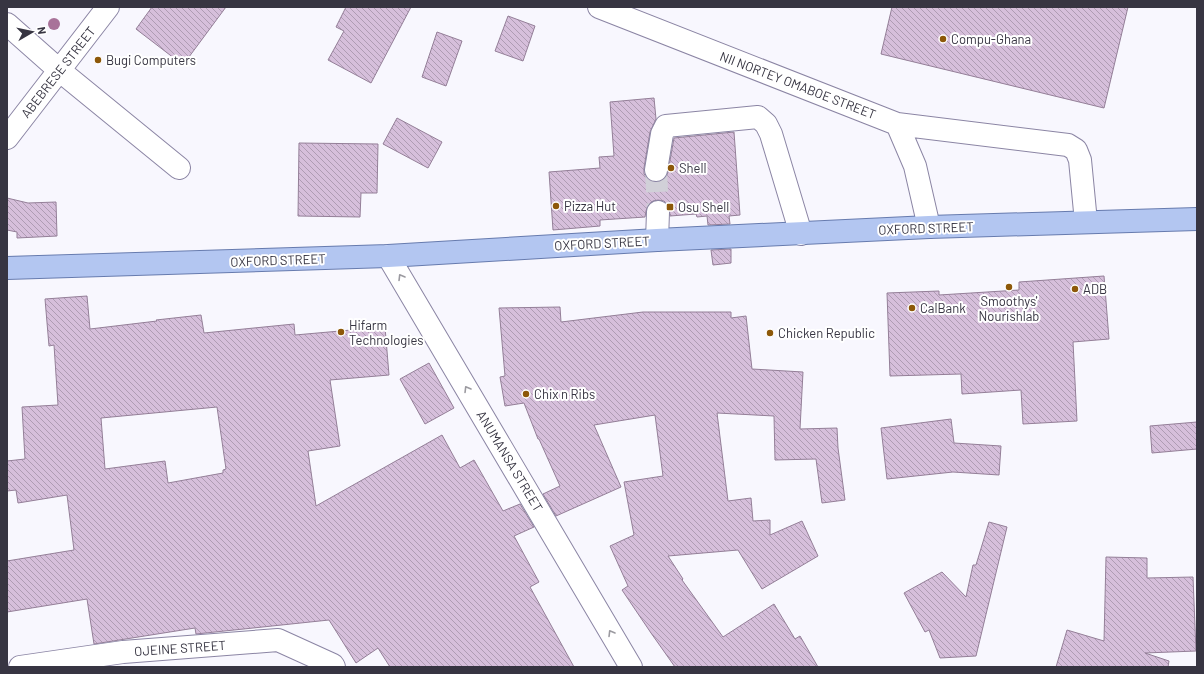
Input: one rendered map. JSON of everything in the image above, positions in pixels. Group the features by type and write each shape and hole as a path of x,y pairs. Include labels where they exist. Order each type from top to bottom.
{"main road":[{"name":"OXFORD STREET","path":"7,268 388,256 657,240 929,227 1197,219"}],"street":[{"name":"ABEBRESE STREET","path":"7,138 108,7"},
{"name":"NII NORTEY OMABOE STREET","path":"599,7 897,124 1068,145 1076,150 1080,160 1086,222"},
{"path":"7,24 59,70 179,168"},
{"path":"656,170 662,134 666,126 758,117 766,124 771,134 801,234"},
{"path":"897,124 915,166 929,227"},
{"path":"657,240 658,212"},
{"name":"ANUMANSA STREET","path":"388,256 631,667"},
{"name":"OJEINE STREET","path":"20,667 123,652 278,640 333,666"}],"building":[{"path":"152,7 226,7 183,65 136,29"},
{"path":"346,7 411,7 371,83 328,60 344,31 336,27"},
{"path":"892,7 1128,7 1104,108 881,54"},
{"path":"508,16 535,26 523,61 495,51"},
{"path":"437,32 462,41 446,86 422,77"},
{"path":"654,98 656,119 650,132 644,174 648,179 654,182 661,182 666,178 674,138 734,132 740,215 729,216 730,224 708,225 707,216 697,217 696,214 670,216 669,206 664,201 658,200 653,201 648,205 645,217 600,220 600,226 553,230 549,172 600,168 599,157 614,156 610,102"},
{"path":"397,118 442,142 428,168 383,144"},
{"path":"299,143 378,144 377,193 361,193 360,217 298,216"},
{"path":"7,198 28,203 56,202 57,236 17,238 17,232 7,230"},
{"path":"731,249 731,263 713,265 711,250"},
{"path":"1104,276 1109,339 1073,342 1077,421 1023,424 1021,390 962,394 961,374 890,376 887,293 939,291 939,295 1019,290 1019,282"},
{"path":"87,296 90,329 201,315 204,333 294,324 295,335 385,327 389,375 330,380 340,446 308,451 316,506 442,435 460,468 474,460 503,511 520,504 534,527 514,536 539,582 530,587 574,667 390,667 378,648 356,663 329,620 196,634 195,628 94,644 87,599 7,612 7,561 74,550 67,495 18,503 16,490 7,491 7,461 25,459 22,407 58,405 54,345 49,346 45,299","holes":["217,407 226,469 223,470 223,473 168,483 165,461 105,469 101,418"]},
{"path":"560,307 561,322 643,312 731,312 731,318 746,316 752,369 803,372 800,429 837,428 838,448 845,500 822,503 816,459 775,460 774,416 717,413 728,501 751,498 753,521 770,520 770,535 802,521 818,556 762,589 738,550 668,556 683,579 682,580 723,637 774,604 795,639 800,636 818,667 675,667 622,590 628,586 610,546 634,535 624,482 663,476 655,415 594,425 621,487 556,516 543,494 560,486 538,439 524,403 505,406 500,377 505,376 499,308"},
{"path":"429,363 454,408 425,424 400,379"},
{"path":"951,419 954,443 1001,446 999,475 953,472 887,479 881,428"},
{"path":"1197,422 1197,449 1152,453 1150,426"},
{"path":"989,522 1007,527 976,656 940,658 929,630 925,632 904,593 942,572 966,597 973,565 976,565"},
{"path":"1106,557 1147,558 1147,578 1193,577 1196,651 1145,653 1169,661 1168,667 1056,667 1067,630 1104,641"}],"tunnel":[{"path":"656,170 658,212"}],"place":[{"name":"Compu-Ghana","path":"943,39"},
{"name":"Bugi Computers","path":"98,60"},
{"name":"Shell","path":"671,168"},
{"name":"Pizza Hut","path":"556,206"},
{"name":"Osu Shell","path":"670,207"},
{"name":"Smoothys' Nourishlab","path":"1009,287"},
{"name":"ADB","path":"1075,289"},
{"name":"CalBank","path":"912,308"},
{"name":"Hifarm Technologies","path":"341,332"},
{"name":"Chicken Republic","path":"770,333"},
{"name":"Chix n Ribs","path":"526,394"}]}
